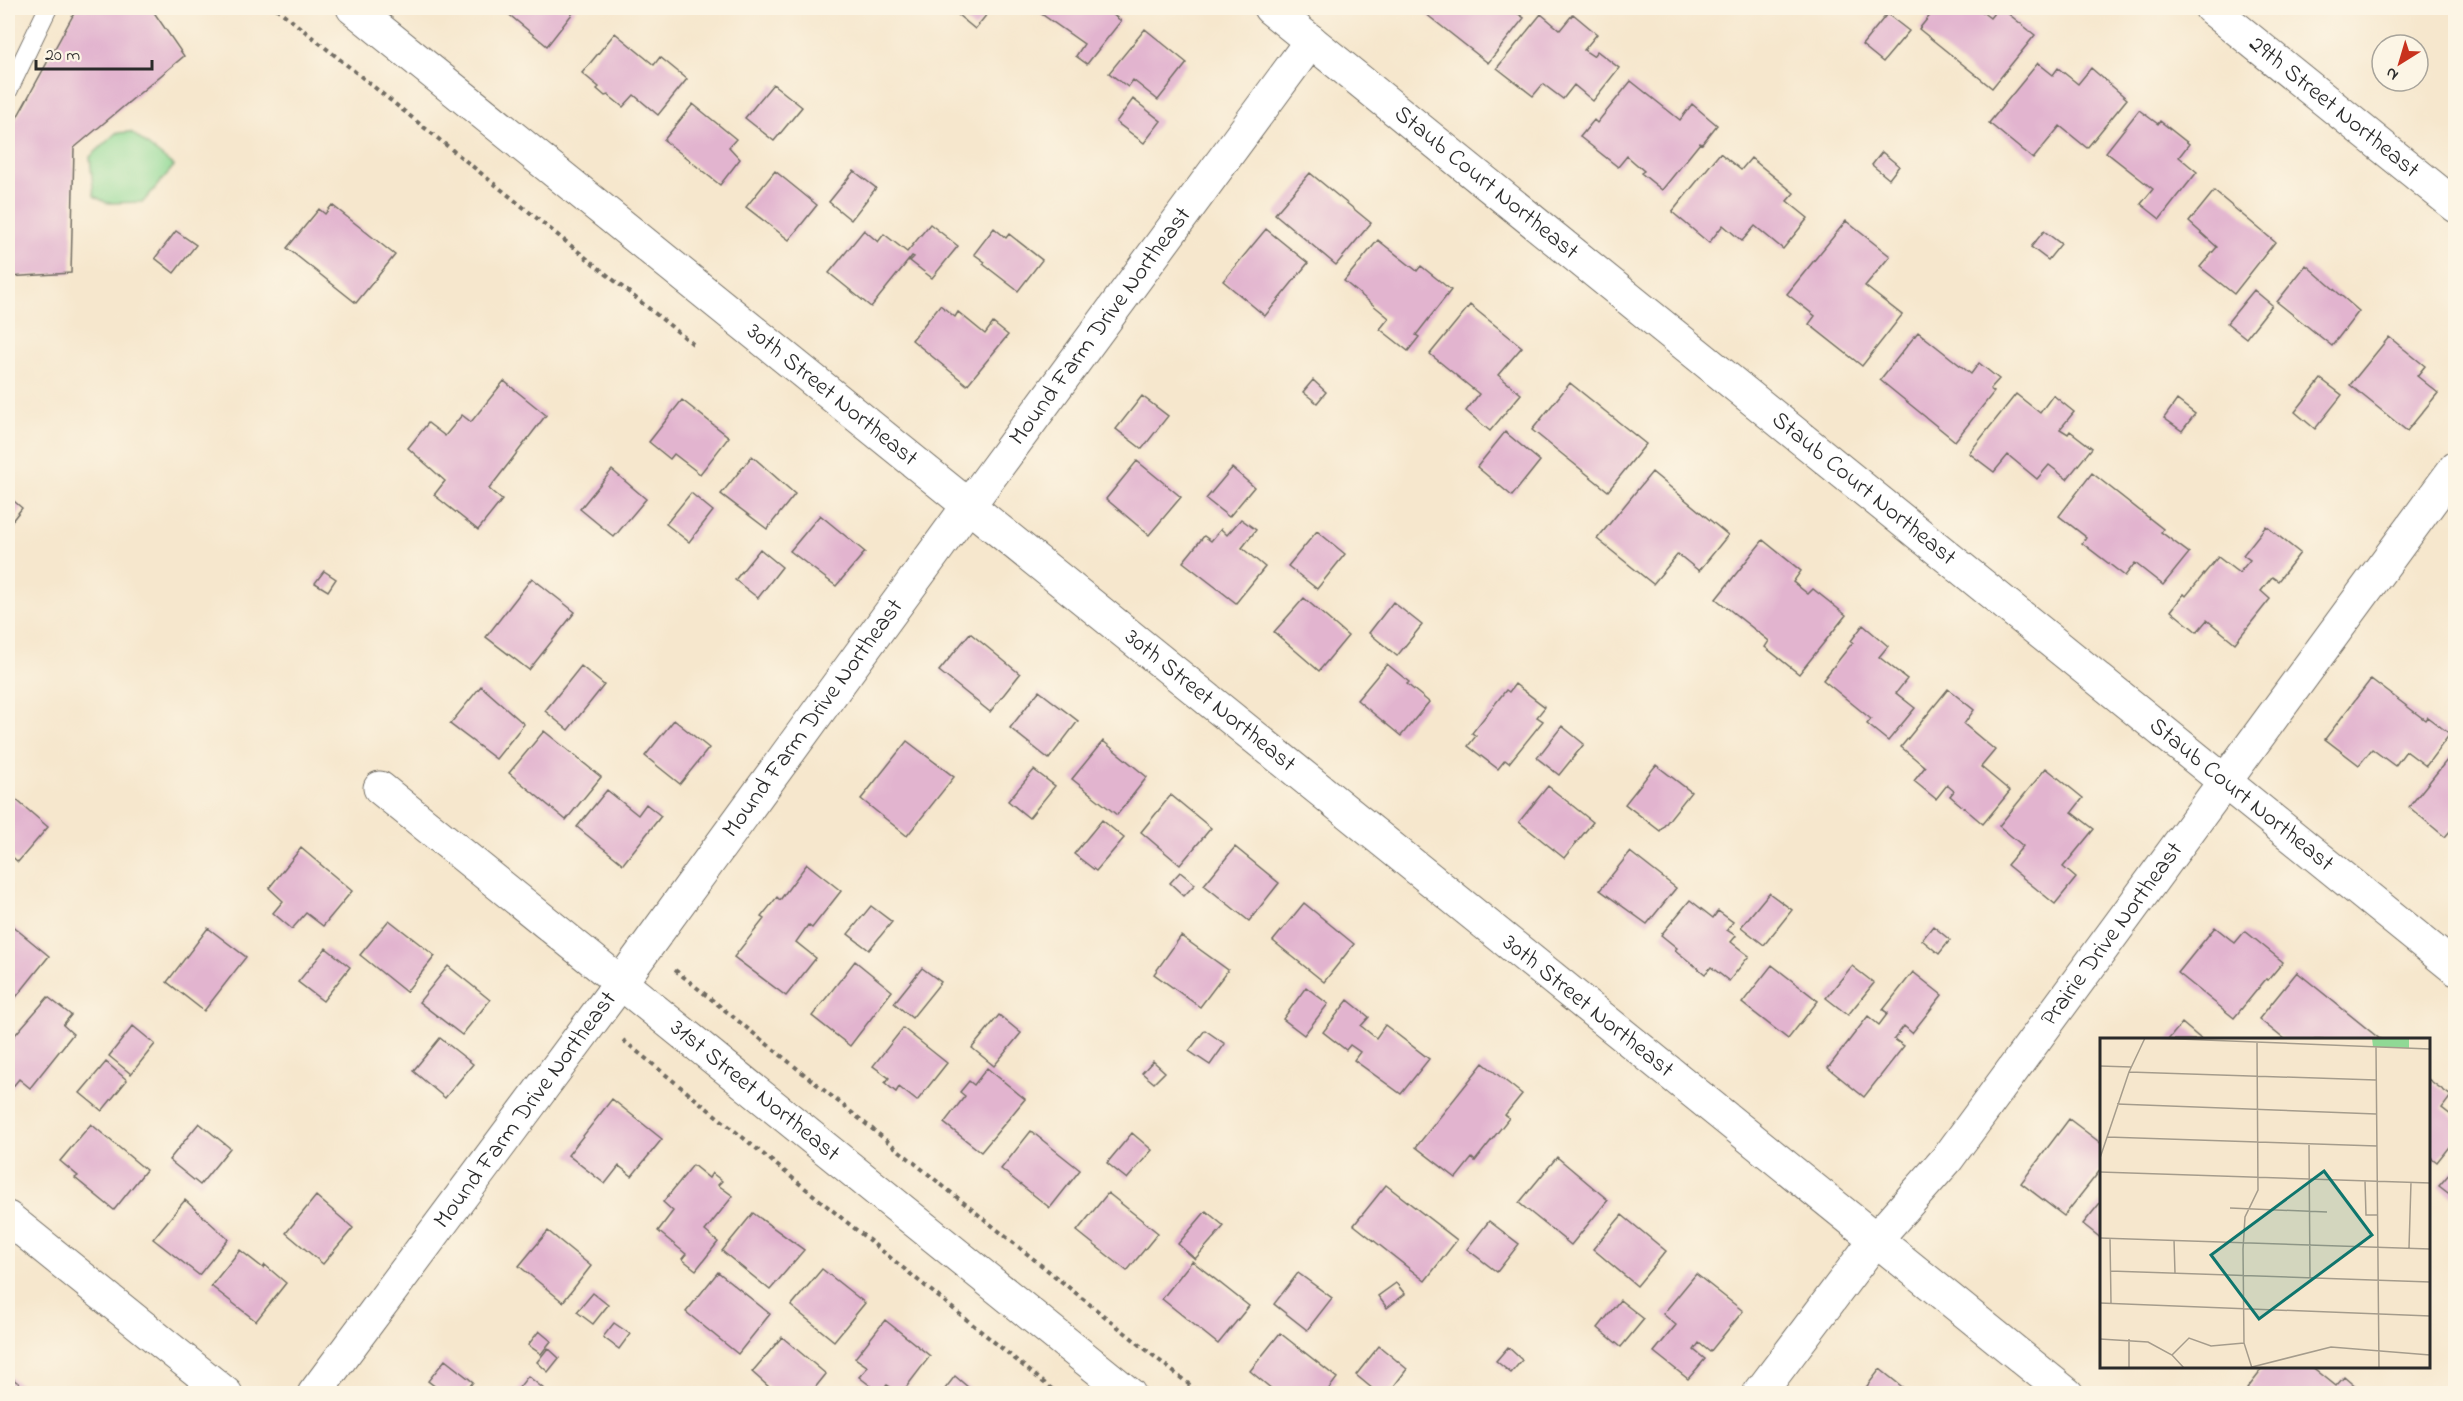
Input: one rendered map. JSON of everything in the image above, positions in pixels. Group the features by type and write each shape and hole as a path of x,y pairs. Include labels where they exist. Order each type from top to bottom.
{"street":[{"name":"30th Street Northeast","path":"353,8 2067,1394"},
{"name":"Staub Court Northeast","path":"1270,8 2456,969"},
{"name":"29th Street Northeast","path":"2211,8 2456,206"},
{"name":"Mound Farm Drive Northeast","path":"314,1394 621,982 1311,41"},
{"name":"Prairie Drive Northeast","path":"1759,1394 1876,1239 1948,1158 2456,467"},
{"name":"31st Street Northeast","path":"380,788 1129,1394"},
{"path":"8,1218 226,1394"}],"lane":[{"path":"8,91 48,8"}],"path":[{"path":"276,8 693,344"},
{"path":"646,947 1201,1394"},
{"path":"595,1017 1058,1394"}],"green space":[{"path":"131,132 174,166 143,202 107,203 94,196 90,157 116,133"}],"building":[{"path":"77,8 151,8 184,56 74,148 71,273 8,277 8,134"},
{"path":"510,8 576,9 547,46 506,12"},
{"path":"954,8 992,8 975,29 952,10"},
{"path":"1033,8 1104,8 1121,21 1087,64 1076,56 1084,44"},
{"path":"1431,8 1510,8 1524,18 1488,63 1426,14"},
{"path":"1936,8 1977,8 1990,18 1998,8 2001,8 2035,35 1992,88 1919,29"},
{"path":"1541,14 1560,30 1573,14 1597,34 1584,50 1593,56 1597,51 1619,68 1593,101 1574,85 1563,99 1543,84 1533,96 1497,68"},
{"path":"1887,14 1909,31 1883,62 1862,45"},
{"path":"1145,29 1187,63 1158,100 1133,80 1128,87 1109,73"},
{"path":"615,33 654,65 660,57 687,79 658,115 634,95 623,107 608,95 605,96 597,89 599,87 582,73"},
{"path":"2038,63 2053,75 2058,68 2078,84 2091,68 2127,99 2087,148 2060,126 2033,159 1989,123"},
{"path":"1631,81 1680,120 1692,104 1717,125 1662,190 1641,173 1644,171 1627,156 1618,167 1580,137 1594,120 1597,123"},
{"path":"773,84 802,107 774,141 745,118"},
{"path":"1133,99 1161,121 1144,143 1116,122"},
{"path":"693,104 736,139 729,147 740,159 720,185 664,140"},
{"path":"2139,110 2158,124 2160,121 2189,144 2179,157 2197,172 2160,219 2141,204 2153,189 2106,152"},
{"path":"1882,152 1899,166 1889,179 1872,165"},
{"path":"1720,153 1741,170 1751,158 1794,193 1787,201 1808,218 1783,249 1755,226 1742,241 1723,225 1709,243 1672,212"},
{"path":"775,171 817,205 789,240 746,207"},
{"path":"854,171 876,188 851,220 829,202"},
{"path":"1310,173 1371,223 1336,265 1275,214"},
{"path":"2214,191 2275,242 2234,294 2200,267 2217,247 2189,222"},
{"path":"332,205 395,255 356,303 287,248 319,209 325,214"},
{"path":"1846,221 1890,256 1865,286 1902,315 1862,366 1809,324 1815,316 1787,294"},
{"path":"930,224 958,246 932,278 910,261 914,257 912,256 871,307 829,273 864,230 878,242 884,234 907,252"},
{"path":"994,228 1006,238 1009,234 1042,260 1018,291 983,264 985,262 974,254"},
{"path":"1266,229 1308,263 1265,316 1223,281"},
{"path":"176,231 196,245 174,273 155,258"},
{"path":"2044,231 2061,244 2048,260 2031,247"},
{"path":"1378,240 1417,271 1421,266 1451,290 1416,335 1419,337 1408,351 1380,329 1389,318 1344,281"},
{"path":"2306,265 2359,311 2332,346 2277,302"},
{"path":"2254,290 2272,305 2246,338 2227,323"},
{"path":"940,305 955,317 958,312 985,334 993,323 1008,335 967,385 912,340"},
{"path":"1470,305 1522,347 1498,375 1521,394 1490,431 1466,411 1479,394 1430,354"},
{"path":"1918,332 1971,374 1979,363 1999,379 1990,389 1994,392 1955,441 1880,380"},
{"path":"2389,337 2425,366 2417,376 2438,393 2407,431 2350,385"},
{"path":"2321,379 2342,395 2315,429 2295,412"},
{"path":"1313,380 1326,392 1317,403 1303,392"},
{"path":"504,381 546,415 489,489 502,500 478,530 434,495 445,481 408,448 428,423 445,436 462,415 471,422"},
{"path":"1570,383 1646,444 1608,491 1532,430"},
{"path":"2016,394 2040,413 2053,395 2074,412 2060,429 2068,434 2070,431 2092,448 2067,479 2049,465 2037,479 2008,455 1994,472 1969,453"},
{"path":"1142,396 1168,416 1142,449 1116,429"},
{"path":"682,400 729,437 700,474 674,454 670,459 649,442"},
{"path":"2177,400 2195,414 2182,431 2164,418"},
{"path":"1505,432 1540,461 1512,496 1477,467"},
{"path":"752,456 795,494 767,529 721,494"},
{"path":"1137,461 1181,497 1149,535 1106,499"},
{"path":"1232,468 1254,487 1229,517 1206,499"},
{"path":"612,470 646,499 614,537 580,509"},
{"path":"1652,472 1728,535 1699,571 1678,554 1653,584 1597,539"},
{"path":"2092,473 2163,529 2161,532 2189,553 2163,585 2135,563 2125,576 2082,543 2086,537 2059,516"},
{"path":"691,493 713,511 689,542 666,524"},
{"path":"8,496 22,508 8,526"},
{"path":"820,515 865,552 836,586 790,551"},
{"path":"1241,519 1256,530 1242,548 1265,567 1236,603 1183,562 1204,536 1211,541 1221,529 1227,535"},
{"path":"2266,526 2300,553 2278,581 2272,577 2261,591 2270,599 2235,643 2207,620 2197,632 2171,611 2218,557 2239,573 2250,560 2243,555"},
{"path":"1317,531 1345,554 1317,589 1288,566"},
{"path":"1763,540 1801,571 1793,582 1808,594 1813,589 1846,615 1799,674 1765,647 1769,641 1716,599"},
{"path":"760,549 782,567 758,598 735,580"},
{"path":"324,571 336,579 328,591 315,583"},
{"path":"532,578 575,612 529,670 486,637"},
{"path":"1304,598 1348,636 1319,671 1274,632"},
{"path":"1393,602 1422,625 1397,656 1369,633"},
{"path":"1863,625 1888,646 1879,657 1907,679 1896,693 1915,708 1888,741 1867,724 1871,719 1823,680 1853,642 1851,641"},
{"path":"970,633 1020,674 990,712 939,671"},
{"path":"1387,664 1429,702 1401,736 1357,700"},
{"path":"581,666 604,685 568,730 545,711"},
{"path":"2371,679 2425,720 2427,717 2450,734 2426,766 2406,751 2395,766 2372,749 2359,765 2325,739"},
{"path":"1515,684 1545,707 1537,717 1543,721 1509,763 1505,760 1498,769 1468,746 1476,736 1472,733 1506,690 1509,692"},
{"path":"481,686 524,724 496,759 450,724"},
{"path":"1948,689 1974,710 1964,724 1995,750 1981,767 2010,791 1983,824 1950,796 1954,791 1947,785 1936,799 1914,781 1925,767 1901,747"},
{"path":"1039,691 1078,721 1049,759 1010,728"},
{"path":"674,720 709,748 680,784 645,756"},
{"path":"1562,726 1584,744 1559,775 1537,758"},
{"path":"544,731 601,777 566,820 509,773"},
{"path":"907,741 954,777 907,836 861,799"},
{"path":"1103,741 1147,777 1117,815 1072,779"},
{"path":"2456,749 2456,824 2445,837 2409,807"},
{"path":"1656,765 1691,792 1660,831 1625,804"},
{"path":"2046,768 2083,798 2072,812 2094,829 2063,867 2076,878 2055,904 2007,865 2023,846 1999,826"},
{"path":"1034,770 1055,786 1029,818 1008,801"},
{"path":"1548,786 1593,822 1564,858 1519,822"},
{"path":"607,790 638,815 646,804 661,816 623,864 577,827"},
{"path":"1171,795 1211,828 1180,865 1141,832"},
{"path":"13,797 48,827 18,862 8,853 8,803"},
{"path":"1102,820 1124,838 1096,871 1074,854"},
{"path":"1235,847 1279,883 1249,921 1204,885"},
{"path":"301,848 352,891 323,926 306,913 292,929 273,913 283,901 269,888"},
{"path":"1630,852 1676,888 1647,924 1600,890"},
{"path":"807,864 841,891 812,928 808,925 796,942 816,958 786,996 734,957 764,919 761,917 777,897 780,900"},
{"path":"1180,872 1195,884 1184,896 1170,883"},
{"path":"1769,893 1792,910 1764,945 1741,927"},
{"path":"1690,900 1713,918 1718,911 1733,922 1727,930 1736,936 1731,942 1749,956 1729,981 1711,967 1705,974 1675,950 1677,948 1661,935"},
{"path":"1304,903 1354,944 1324,982 1273,941"},
{"path":"871,906 892,922 869,950 848,934"},
{"path":"389,920 435,956 406,992 360,955"},
{"path":"10,924 49,956 13,1001 8,996 8,927"},
{"path":"1933,926 1950,940 1939,954 1922,940"},
{"path":"2215,927 2235,943 2245,931 2283,962 2234,1018 2178,973"},
{"path":"208,928 246,957 204,1011 167,982"},
{"path":"1181,936 1228,970 1200,1007 1154,974"},
{"path":"326,948 350,967 323,1001 298,982"},
{"path":"855,961 892,991 850,1046 812,1016"},
{"path":"1772,965 1818,1001 1788,1039 1742,1003"},
{"path":"448,966 490,1000 462,1035 419,1002"},
{"path":"1852,966 1874,983 1848,1015 1826,998"},
{"path":"922,968 941,982 912,1018 894,1003"},
{"path":"1913,972 1942,995 1912,1033 1904,1026 1894,1039 1904,1046 1864,1097 1828,1068 1868,1016 1879,1025 1888,1013 1883,1010"},
{"path":"2297,972 2379,1038 2283,1038 2259,1019"},
{"path":"1306,987 1328,1004 1304,1035 1283,1019"},
{"path":"48,997 71,1015 63,1025 73,1034 30,1088 19,1079 11,1089 8,1086 8,1043"},
{"path":"1348,1000 1369,1017 1361,1026 1376,1038 1385,1025 1429,1059 1401,1094 1354,1060 1360,1052 1350,1045 1346,1050 1323,1032"},
{"path":"999,1015 1021,1033 994,1066 972,1048"},
{"path":"2182,1023 2200,1038 2170,1038"},
{"path":"133,1026 155,1044 131,1074 109,1056"},
{"path":"903,1028 947,1063 917,1101 899,1087 896,1092 885,1083 889,1078 873,1066"},
{"path":"1205,1030 1225,1044 1210,1065 1189,1051"},
{"path":"440,1038 473,1064 445,1098 413,1071"},
{"path":"1153,1061 1165,1072 1154,1083 1142,1073"},
{"path":"106,1062 127,1080 102,1111 80,1093"},
{"path":"1483,1063 1522,1094 1505,1115 1509,1118 1475,1161 1472,1158 1456,1178 1416,1147"},
{"path":"987,1068 1025,1099 981,1152 944,1123 965,1096 960,1092 969,1081 974,1085"},
{"path":"2430,1080 2451,1096 2442,1108 2456,1119 2456,1138 2437,1162 2430,1157"},
{"path":"612,1099 662,1139 632,1176 619,1166 605,1184 568,1155"},
{"path":"2069,1119 2100,1142 2100,1171 2064,1216 2021,1183"},
{"path":"199,1123 230,1148 200,1185 169,1160"},
{"path":"91,1124 146,1170 114,1210 75,1178 78,1176 60,1161"},
{"path":"1031,1131 1080,1170 1050,1208 1001,1169"},
{"path":"1132,1133 1152,1150 1127,1179 1107,1163"},
{"path":"1557,1157 1608,1200 1571,1245 1519,1203"},
{"path":"693,1165 709,1178 712,1173 722,1181 718,1185 733,1196 705,1231 718,1242 696,1270 682,1259 686,1254 658,1231 673,1211 663,1202"},
{"path":"2456,1166 2456,1199 2439,1186"},
{"path":"1386,1185 1457,1240 1425,1281 1354,1225"},
{"path":"1108,1193 1158,1233 1127,1271 1077,1231"},
{"path":"316,1196 353,1228 323,1264 286,1233"},
{"path":"185,1200 228,1239 199,1275 153,1239"},
{"path":"2100,1203 2100,1237 2083,1224"},
{"path":"1206,1211 1224,1226 1195,1259 1178,1244"},
{"path":"753,1213 804,1250 770,1290 722,1251"},
{"path":"1622,1215 1666,1251 1637,1286 1593,1249"},
{"path":"1489,1221 1519,1244 1497,1272 1467,1249"},
{"path":"548,1231 591,1266 563,1302 519,1266"},
{"path":"240,1250 263,1268 265,1265 286,1283 256,1321 211,1286"},
{"path":"1192,1261 1249,1306 1218,1344 1162,1299"},
{"path":"822,1269 865,1303 834,1341 791,1306"},
{"path":"718,1272 770,1314 738,1354 686,1312"},
{"path":"1298,1273 1332,1298 1307,1330 1274,1304"},
{"path":"1696,1274 1743,1311 1710,1352 1699,1343 1694,1350 1705,1359 1688,1379 1654,1352 1676,1325 1663,1314"},
{"path":"1396,1283 1405,1294 1387,1308 1378,1296"},
{"path":"593,1293 608,1305 593,1324 577,1312"},
{"path":"1620,1300 1644,1319 1621,1347 1598,1328"},
{"path":"885,1320 930,1356 901,1394 887,1385 880,1393 859,1377 868,1367 855,1358"},
{"path":"614,1323 630,1334 619,1349 603,1337"},
{"path":"539,1331 551,1341 541,1354 528,1345"},
{"path":"1280,1333 1337,1378 1325,1394 1278,1394 1250,1371"},
{"path":"782,1337 826,1374 810,1394 777,1394 752,1372"},
{"path":"1379,1346 1407,1369 1388,1394 1379,1394 1356,1375"},
{"path":"1508,1347 1522,1360 1511,1373 1496,1361"},
{"path":"548,1348 559,1358 548,1372 537,1362"},
{"path":"445,1360 473,1382 464,1394 445,1394 428,1381"},
{"path":"2263,1368 2314,1368 2336,1386 2344,1377 2358,1389 2354,1394 2253,1394 2247,1389"},
{"path":"1880,1369 1911,1394 1861,1394"},
{"path":"8,1375 32,1394 8,1394"},
{"path":"528,1376 550,1394 514,1394"},
{"path":"955,1376 976,1394 941,1394"}]}
